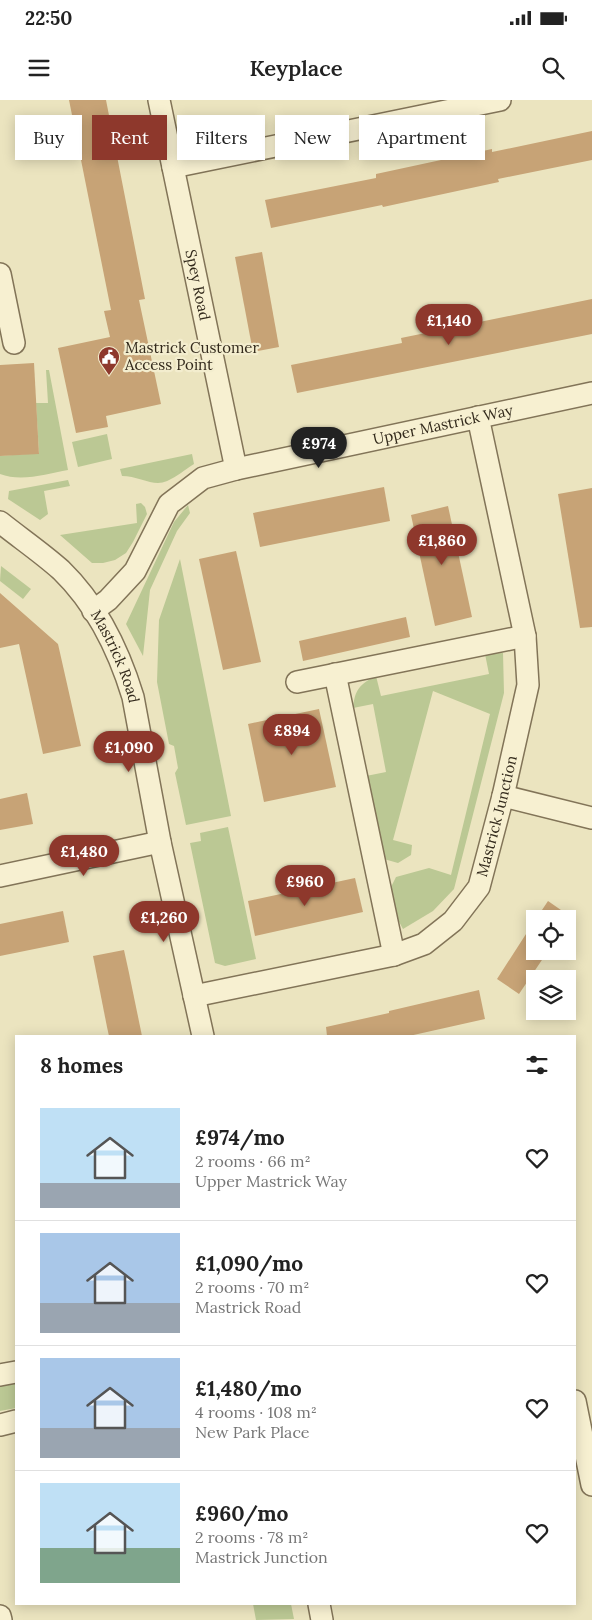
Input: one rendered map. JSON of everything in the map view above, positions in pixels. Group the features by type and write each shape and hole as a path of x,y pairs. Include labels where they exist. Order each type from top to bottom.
{"street":[{"name":"Spey Road","path":"159,100 236,468"},
{"path":"173,167 424,108 500,100"},
{"path":"0,274 14,343"},
{"name":"Upper Mastrick Way","path":"93,611 108,600 135,571 169,504 203,478 236,468 592,393"},
{"name":"Mastrick Junction","path":"194,996 394,955 424,944 453,922 479,887 503,796 528,685 525,636 478,417"},
{"name":"Mastrick Road","path":"0,522 61,570 79,590 111,641 126,675 133,697 160,842 203,1035"},
{"path":"297,682 525,636"},
{"path":"335,674 394,955"},
{"path":"503,796 592,818"},
{"path":"0,876 160,842"},
{"path":"0,1375 15,1372"},
{"path":"576,1405 592,1485"},
{"path":"0,1424 15,1422"},
{"path":"319,1605 322,1620"},
{"path":"0,1616 1,1620"}],"green space":[{"path":"46,370 49,370 68,470 25,477 0,474 0,456 39,453 36,403 48,403"},
{"path":"107,434 112,459 78,467 72,442"},
{"path":"192,454 194,464 172,479 163,482 154,483 122,476 120,469"},
{"path":"68,480 70,486 44,491 48,514 40,520 8,499 9,491"},
{"path":"141,503 145,507 147,514 126,553 115,560 92,563 60,535 137,523 136,504"},
{"path":"188,505 190,513 177,531 150,590 143,656 126,624 174,522"},
{"path":"180,559 231,816 186,825 175,773 178,768 174,746 169,744 157,682 159,620"},
{"path":"1,566 31,589 23,599 0,581"},
{"path":"503,653 504,693 454,889 433,911 403,929 397,918 391,887 396,877 429,868 451,875 490,714 433,691 393,840 412,845 411,855 398,863 384,859 366,776 386,772 373,704 353,708 355,696 362,685 376,676 381,696 489,674 485,654"},
{"path":"228,827 256,959 225,966 215,963 190,843 201,841 200,833"},
{"path":"15,1380 15,1408 0,1411 0,1384"},
{"path":"253,1605 291,1605 294,1619 256,1620"}],"building":[{"path":"69,100 106,100 109,115 92,115 92,160 118,160 145,299 139,300 161,404 106,416 108,427 76,433 58,348 110,337 104,311 111,310 81,160 82,115 72,115"},
{"path":"592,131 592,160 498,179 499,182 383,207 382,205 271,228 265,200 376,178 376,174 441,160 485,160 485,151 492,149 492,152"},
{"path":"262,252 279,347 253,352 235,257"},
{"path":"592,299 592,334 297,393 291,365 402,343 401,338"},
{"path":"34,363 39,454 0,456 0,365"},
{"path":"384,487 390,521 260,547 253,513"},
{"path":"592,488 592,627 580,628 558,494"},
{"path":"448,506 472,617 435,626 411,515"},
{"path":"236,551 261,662 223,670 199,559"},
{"path":"0,593 58,644 81,746 43,754 19,644 0,648"},
{"path":"406,617 410,637 303,661 299,641"},
{"path":"319,709 336,787 264,802 248,724"},
{"path":"27,793 33,824 0,830 0,799"},
{"path":"355,878 363,912 255,936 248,901"},
{"path":"548,901 561,910 542,910"},
{"path":"63,911 69,942 0,956 0,924"},
{"path":"526,934 526,960 542,960 535,970 526,970 526,984 519,994 497,979"},
{"path":"124,950 142,1035 109,1035 93,956"},
{"path":"479,990 485,1019 413,1035 327,1035 326,1027 389,1013 389,1011"}],"place":[{"name":"Mastrick Customer Access Point","path":"109,376"}]}
